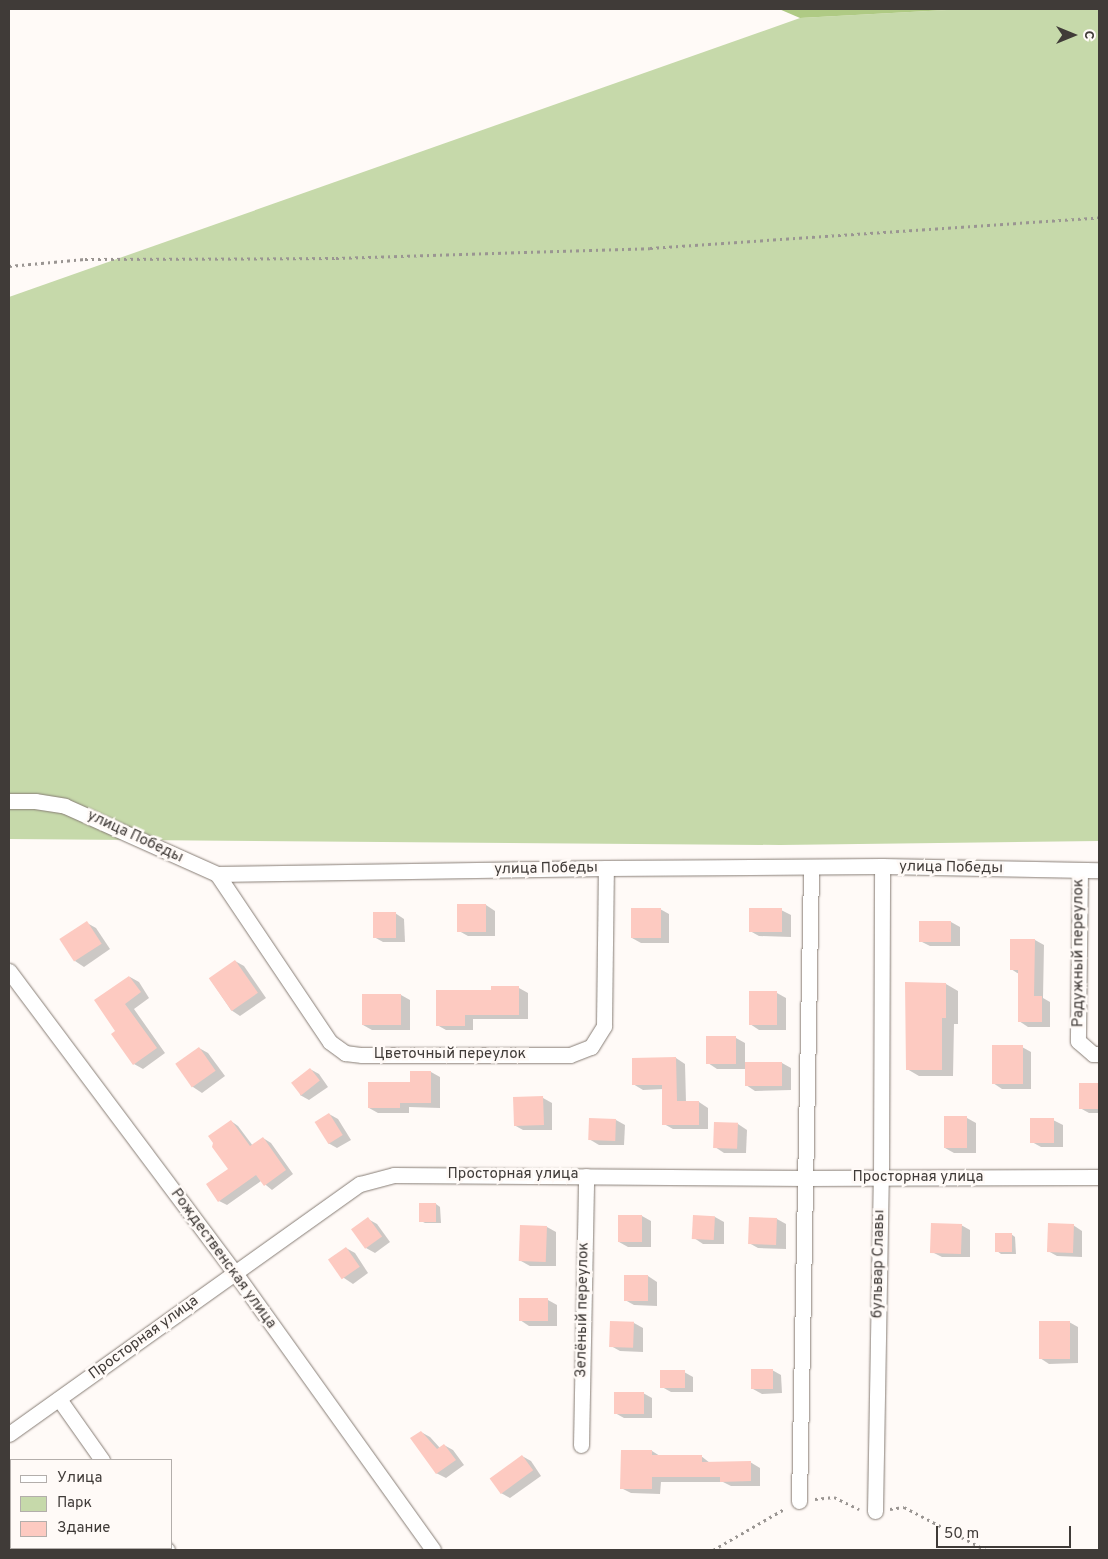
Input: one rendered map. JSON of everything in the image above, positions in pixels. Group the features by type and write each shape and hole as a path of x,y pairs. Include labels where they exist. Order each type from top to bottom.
{"street":[{"name":"улица Победы","path":"9,802 35,801 66,806 217,874 882,866 1099,870"},
{"name":"бульвар Славы","path":"875,1511 882,866"},
{"name":"Цветочный переулок","path":"217,874 330,1042 345,1053 362,1055 570,1055 592,1047 604,1026 606,868"},
{"path":"799,1500 811,868"},
{"name":"Радужный переулок","path":"1080,870 1078,1041 1093,1054 1099,1054"},
{"name":"Рождественская улица","path":"9,971 235,1273 433,1550"},
{"name":"Просторная улица","path":"9,1434 360,1184 394,1174 806,1178 1099,1177"},
{"name":"Зелёный переулок","path":"581,1445 586,1176"},
{"path":"58,1399 101,1459"}],"path":[{"path":"9,266 85,260 336,258 650,248 1099,216"},
{"path":"713,1550 799,1500 834,1497 860,1509 875,1511 904,1507 986,1550"}],"green space":[{"path":"779,9 965,9 800,18"},
{"path":"965,9 1099,9 1099,841 780,845 9,839 9,297 800,18"}],"building":[{"path":"457,904 486,904 486,932 457,932"},
{"path":"631,908 661,908 661,938 631,938"},
{"path":"749,908 782,908 782,932 749,932"},
{"path":"373,912 396,912 396,938 373,938"},
{"path":"87,921 102,944 74,962 59,939"},
{"path":"919,921 951,921 951,942 919,942"},
{"path":"1010,939 1035,939 1034,996 1042,996 1042,1022 1018,1022 1018,970 1010,970"},
{"path":"235,960 258,993 232,1011 209,978"},
{"path":"129,976 141,992 125,1004 157,1048 133,1065 111,1034 115,1031 94,1000"},
{"path":"905,982 946,983 946,1018 942,1018 942,1070 906,1070"},
{"path":"491,986 519,986 519,1015 465,1015 465,1026 436,1026 436,990 491,990"},
{"path":"749,991 777,991 777,1025 749,1025"},
{"path":"362,994 401,994 401,1025 362,1025"},
{"path":"706,1036 736,1036 736,1064 706,1064"},
{"path":"992,1045 1023,1045 1023,1084 992,1084"},
{"path":"199,1047 216,1071 192,1087 175,1064"},
{"path":"676,1057 677,1101 699,1101 699,1125 662,1125 662,1085 632,1085 632,1058"},
{"path":"745,1062 782,1062 782,1086 745,1086"},
{"path":"310,1068 320,1081 301,1095 291,1083"},
{"path":"410,1071 431,1071 431,1103 400,1103 400,1108 368,1108 368,1082 410,1082"},
{"path":"1079,1083 1099,1083 1099,1109 1079,1109"},
{"path":"543,1096 544,1125 514,1126 513,1097"},
{"path":"329,1113 343,1135 328,1144 315,1122"},
{"path":"944,1116 967,1116 967,1148 944,1148"},
{"path":"589,1118 616,1119 615,1141 588,1140"},
{"path":"1030,1118 1054,1118 1054,1143 1030,1143"},
{"path":"231,1120 250,1146 263,1137 286,1170 264,1186 256,1175 218,1202 206,1184 228,1169 212,1147 213,1143 208,1136"},
{"path":"714,1122 738,1123 737,1149 713,1148"},
{"path":"419,1203 436,1203 436,1222 419,1222"},
{"path":"618,1215 642,1215 642,1242 618,1242"},
{"path":"693,1215 715,1216 714,1240 692,1239"},
{"path":"368,1217 382,1236 365,1249 351,1229"},
{"path":"749,1217 777,1218 776,1245 748,1244"},
{"path":"931,1223 962,1224 961,1254 930,1253"},
{"path":"1048,1223 1074,1224 1073,1253 1047,1252"},
{"path":"520,1225 547,1226 546,1262 519,1261"},
{"path":"995,1233 1012,1233 1012,1252 995,1252"},
{"path":"346,1247 360,1267 342,1279 328,1260"},
{"path":"624,1275 648,1275 648,1301 624,1301"},
{"path":"519,1298 548,1298 548,1321 519,1321"},
{"path":"610,1321 634,1322 633,1348 609,1347"},
{"path":"1039,1321 1070,1321 1070,1359 1039,1359"},
{"path":"751,1369 773,1369 773,1389 751,1389"},
{"path":"660,1370 685,1370 685,1388 660,1388"},
{"path":"614,1392 644,1392 644,1414 614,1414"},
{"path":"421,1431 437,1449 444,1444 456,1460 436,1474 410,1438"},
{"path":"621,1450 652,1450 652,1455 702,1455 702,1462 751,1461 751,1481 720,1482 720,1477 652,1477 652,1489 620,1489"},
{"path":"522,1455 533,1470 501,1494 490,1479"}]}
